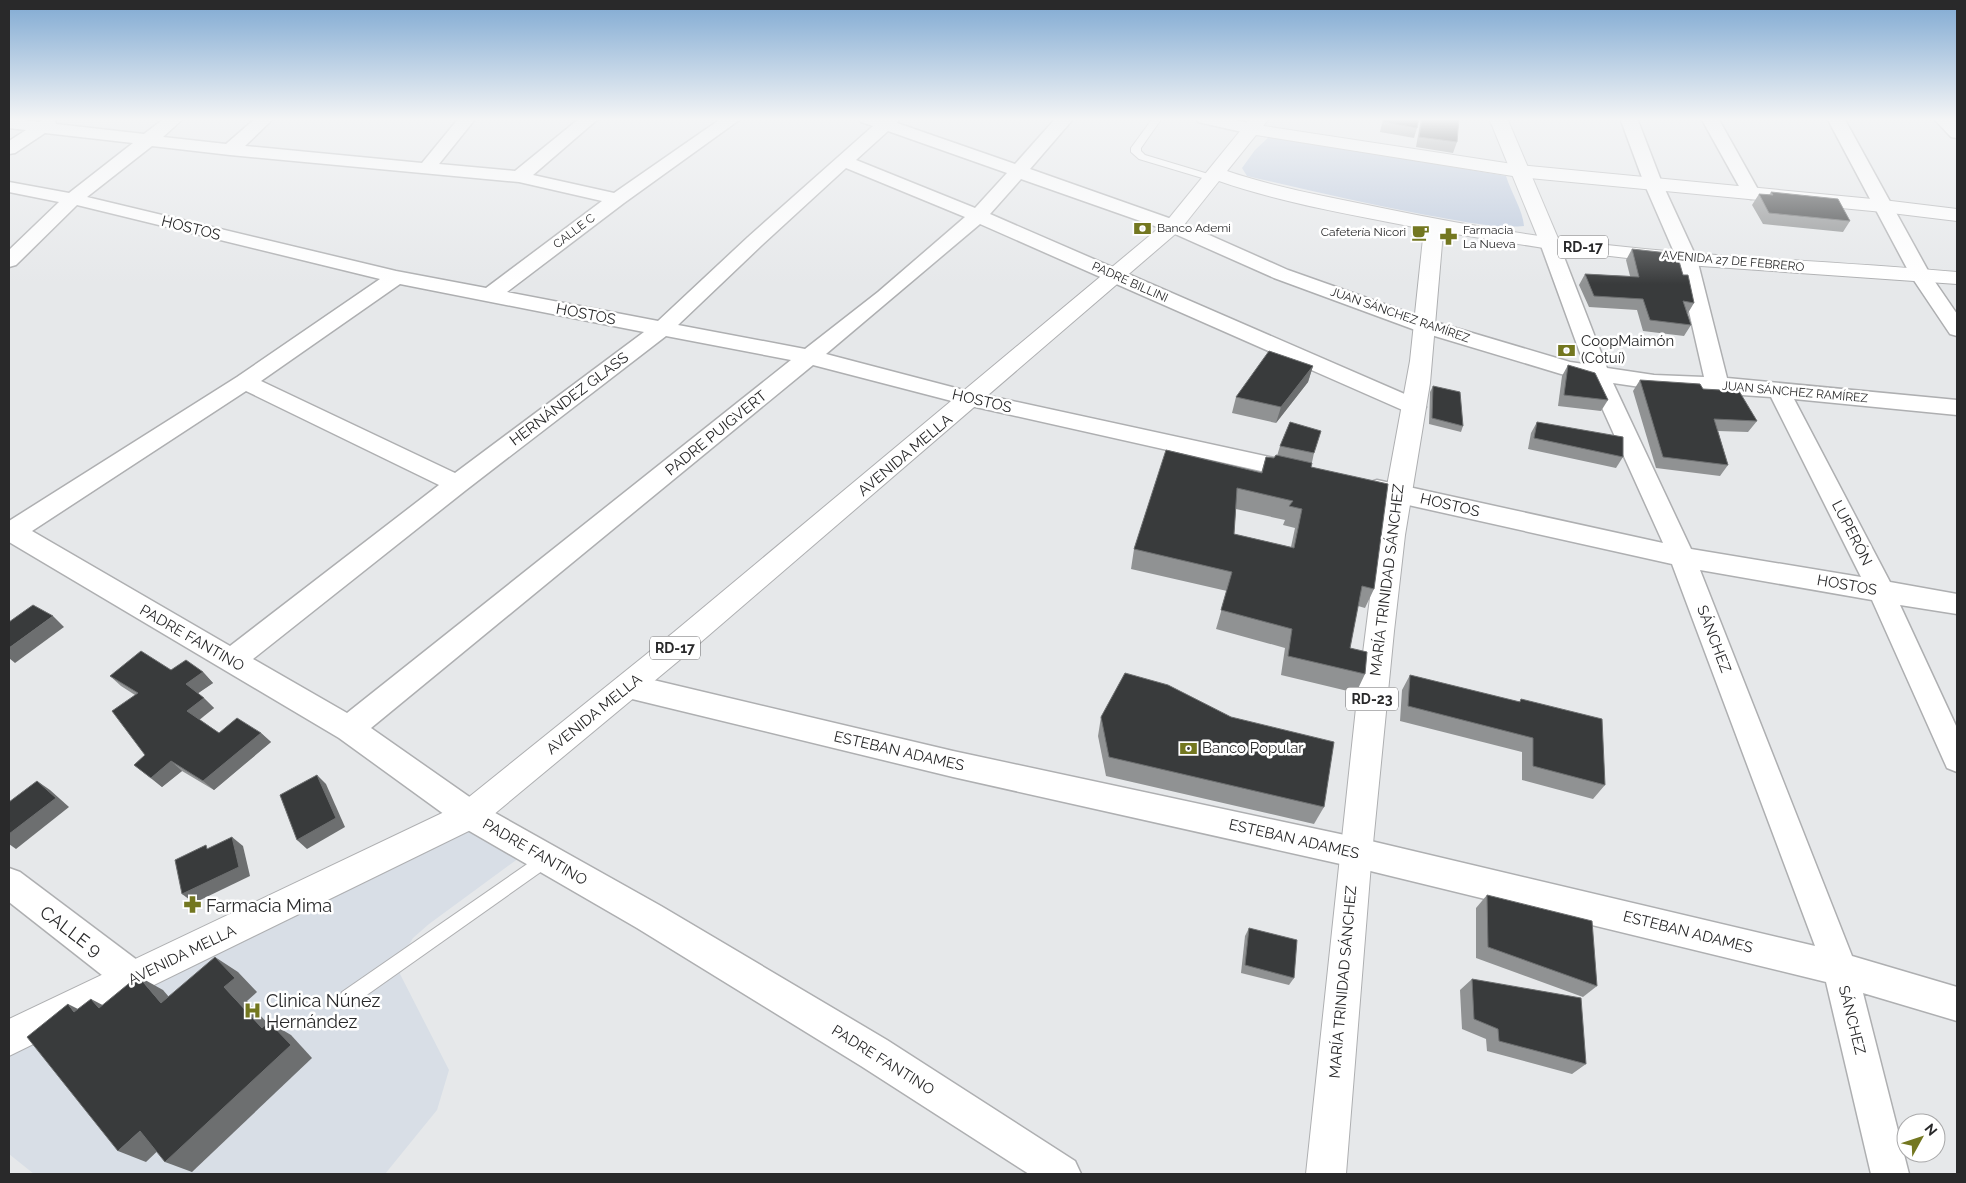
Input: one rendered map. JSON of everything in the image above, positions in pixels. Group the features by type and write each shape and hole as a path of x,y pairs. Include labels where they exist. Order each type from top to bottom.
{"main road":[{"name":"SÁNCHEZ","path":"1520,173 1550,243"},
{"path":"1544,173 1751,192 1957,215"},
{"name":"AVENIDA 27 DE FEBRERO","path":"1214,175 1309,199 1434,225 1550,243 1687,259 1957,278"},
{"name":"AVENIDA MELLA","path":"9,1038 470,815 628,686 1116,276 1173,226 1214,175"},
{"name":"MARÍA TRINIDAD SÁNCHEZ","path":"1326,1174 1354,852 1397,493 1414,407 1426,326 1434,225"}],"street":[{"path":"9,261 73,199 105,173"},
{"path":"475,173 519,177 617,199"},
{"path":"519,177 524,173"},
{"name":"CALLE C","path":"489,296 617,199 654,173"},
{"name":"HERNÁNDEZ GLASS","path":"231,661 457,484 663,328 831,173"},
{"name":"PADRE BILLINI","path":"874,173 978,216 1414,407"},
{"name":"PADRE PUIGVERT","path":"349,729 809,357 978,216 1015,173"},
{"name":"JUAN SÁNCHEZ RAMÍREZ","path":"1027,173 1173,226 1281,274 1426,326 1569,369 1654,382 1721,385 1957,408"},
{"path":"1649,173 1687,259 1715,379 1721,385"},
{"path":"1740,173 1751,192"},
{"path":"1865,173 1921,276 1957,329"},
{"name":"HOSTOS","path":"9,187 73,199 396,278 809,357 971,399 1320,476"},
{"name":"SÁNCHEZ","path":"1550,243 1598,374 1682,557 1840,969 1890,1174"},
{"path":"10,531 245,382 396,278"},
{"path":"245,382 457,484"},
{"name":"LUPERÓN","path":"1779,391 1881,591 1957,759"},
{"name":"HOSTOS","path":"1358,485 1682,557 1957,604"},
{"name":"PADRE FANTINO","path":"10,531 349,729 470,815 649,917 866,1048 1062,1174"},
{"name":"ESTEBAN ADAMES","path":"628,686 953,764 1354,852 1840,969 1957,1004"},
{"name":"CALLE 9","path":"9,883 133,978"}],"lane":[{"path":"1207,173 1214,175"},
{"path":"348,998 546,858"}],"shaded area":[{"path":"1245,173 1490,173 1506,176 1524,226 1487,225 1426,215 1359,202 1247,176"},
{"name":"Clinica Núnez Hernández","path":"464,828 519,858 429,924 413,938 403,954 400,974 449,1070 437,1110 385,1174 34,1174 9,1154 9,1047"}],"building":[{"path":"1771,192 1838,199 1850,221 1769,213 1759,194 1773,195"},
{"path":"1632,249 1677,254 1683,275 1688,275 1694,303 1683,301 1691,325 1650,320 1643,299 1594,296 1585,274 1639,277"},
{"path":"1269,351 1313,366 1281,407 1236,397"},
{"path":"1568,365 1595,373 1608,400 1564,395"},
{"path":"1640,380 1700,384 1703,389 1739,391 1757,421 1714,419 1728,465 1663,457"},
{"path":"1433,386 1460,392 1463,426 1432,418"},
{"path":"1290,422 1321,431 1314,453 1280,446"},
{"path":"1537,422 1623,437 1623,457 1534,438"},
{"path":"1166,450 1262,473 1266,457 1274,458 1276,455 1312,463 1311,467 1388,484 1374,589 1362,586 1350,648 1367,652 1365,674 1288,656 1292,629 1221,610 1232,572 1134,549","holes":["1237,488 1293,501 1289,506 1302,509 1294,548 1234,534"]},
{"path":"33,605 53,616 9,648 9,622"},
{"path":"141,651 171,670 186,660 203,672 186,684 204,698 187,711 219,733 237,718 261,733 203,781 171,761 151,778 134,765 145,755 112,711 138,693 110,676"},
{"name":"Banco Popular","path":"1125,673 1168,685 1231,717 1334,742 1324,807 1109,757 1101,717"},
{"path":"1410,675 1520,702 1521,699 1602,719 1605,785 1533,766 1533,738 1408,706"},
{"path":"317,775 336,818 297,840 280,795"},
{"path":"37,781 56,798 9,834 9,802"},
{"path":"232,837 239,867 182,894 175,860 206,845 207,849"},
{"path":"1487,895 1592,921 1597,986 1488,947"},
{"path":"1249,928 1297,940 1294,978 1245,965"},
{"path":"215,957 235,978 224,987 262,1028 269,1022 291,1045 165,1162 140,1131 118,1151 27,1037 68,1004 74,1012 91,999 99,1008 138,976 161,1003"},
{"path":"1472,979 1581,998 1586,1064 1499,1041 1498,1029 1474,1019"}],"place":[{"name":"Banco Ademi","path":"1143,228"},
{"name":"Cafetería Nicori","path":"1420,232"},
{"name":"Farmacia La Nueva","path":"1449,237"},
{"name":"CoopMaimón (Cotuí)","path":"1567,350"},
{"name":"Banco Popular","path":"1188,748"},
{"name":"Farmacia Mima","path":"192,905"},
{"name":"Clinica Núnez Hernández","path":"252,1010"}]}
